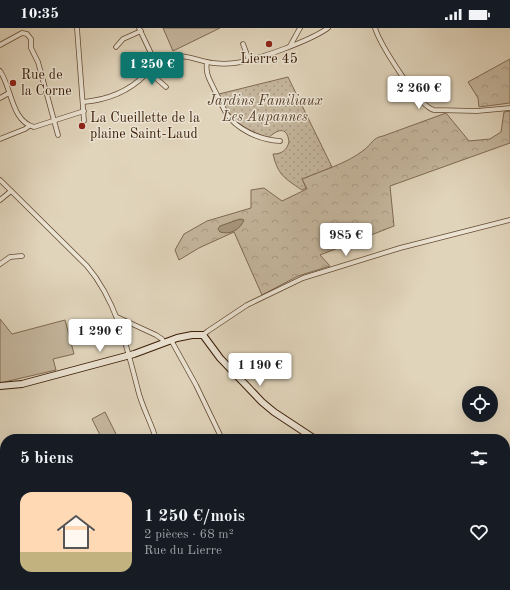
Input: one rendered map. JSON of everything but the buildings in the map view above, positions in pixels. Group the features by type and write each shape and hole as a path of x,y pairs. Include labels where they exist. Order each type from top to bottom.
{"street":[{"path":"77,28 84,121"},
{"path":"290,46 300,28"},
{"path":"83,102 97,101 125,91 135,85 156,64 164,59 187,56 207,62 234,63 250,60 290,46 328,28"},
{"path":"375,28 384,46 406,81 428,108 434,110 468,111 510,108"},
{"path":"116,46 123,39 140,29 156,64"},
{"path":"0,45 22,33 27,34 31,39 31,48 38,62 58,134"},
{"path":"243,44 250,60"},
{"path":"207,62 206,71 221,104 232,120 250,133 267,140 280,142"},
{"path":"0,71 15,108 22,120 29,126 34,127 84,111"},
{"path":"148,72 166,87"},
{"path":"0,98 9,93"},
{"path":"0,139 25,130 29,126"},
{"path":"0,180 87,266 97,278 117,317 138,391 154,434"},
{"path":"0,200 11,191"},
{"path":"0,386 22,384 148,350 168,341 192,335 203,335 247,305 299,279 400,248 510,220"},
{"path":"0,264 10,257 22,256"},
{"path":"117,317 168,341 196,385 220,434"},
{"path":"203,335 220,358 262,402 274,412 307,434"}],"green space":[{"path":"163,28 220,28 173,51"},
{"path":"510,59 510,103 479,107 478,98 468,82"},
{"name":"Jardins Familiaux Les Aupannes","path":"288,77 332,167 302,179 306,188 302,190 283,175 277,167 273,154 281,152 288,145 289,142 286,133 284,131 278,131 268,138 244,127 227,111 219,94"},
{"path":"510,111 510,143 390,186 394,226 320,255 330,266 298,276 262,295 234,232 199,248 179,260 175,250 184,234 207,221 251,208 251,190 264,188 282,201 307,189 302,179 350,159 367,148 377,138 446,113 469,141 490,139 501,132 504,112"},
{"path":"0,319 12,334 65,320 74,354 53,359 56,370 0,383"},
{"path":"105,412 116,434 100,434 92,419"}],"shaded area":[{"path":"240,219 244,220 240,227 234,231 224,233 220,232 218,229 220,226"}],"place":[{"name":"Lierre 45","path":"269,44"},
{"name":"Rue de la Corne","path":"13,83"},
{"name":"La Cueillette de la plaine Saint-Laud","path":"82,126"}]}
